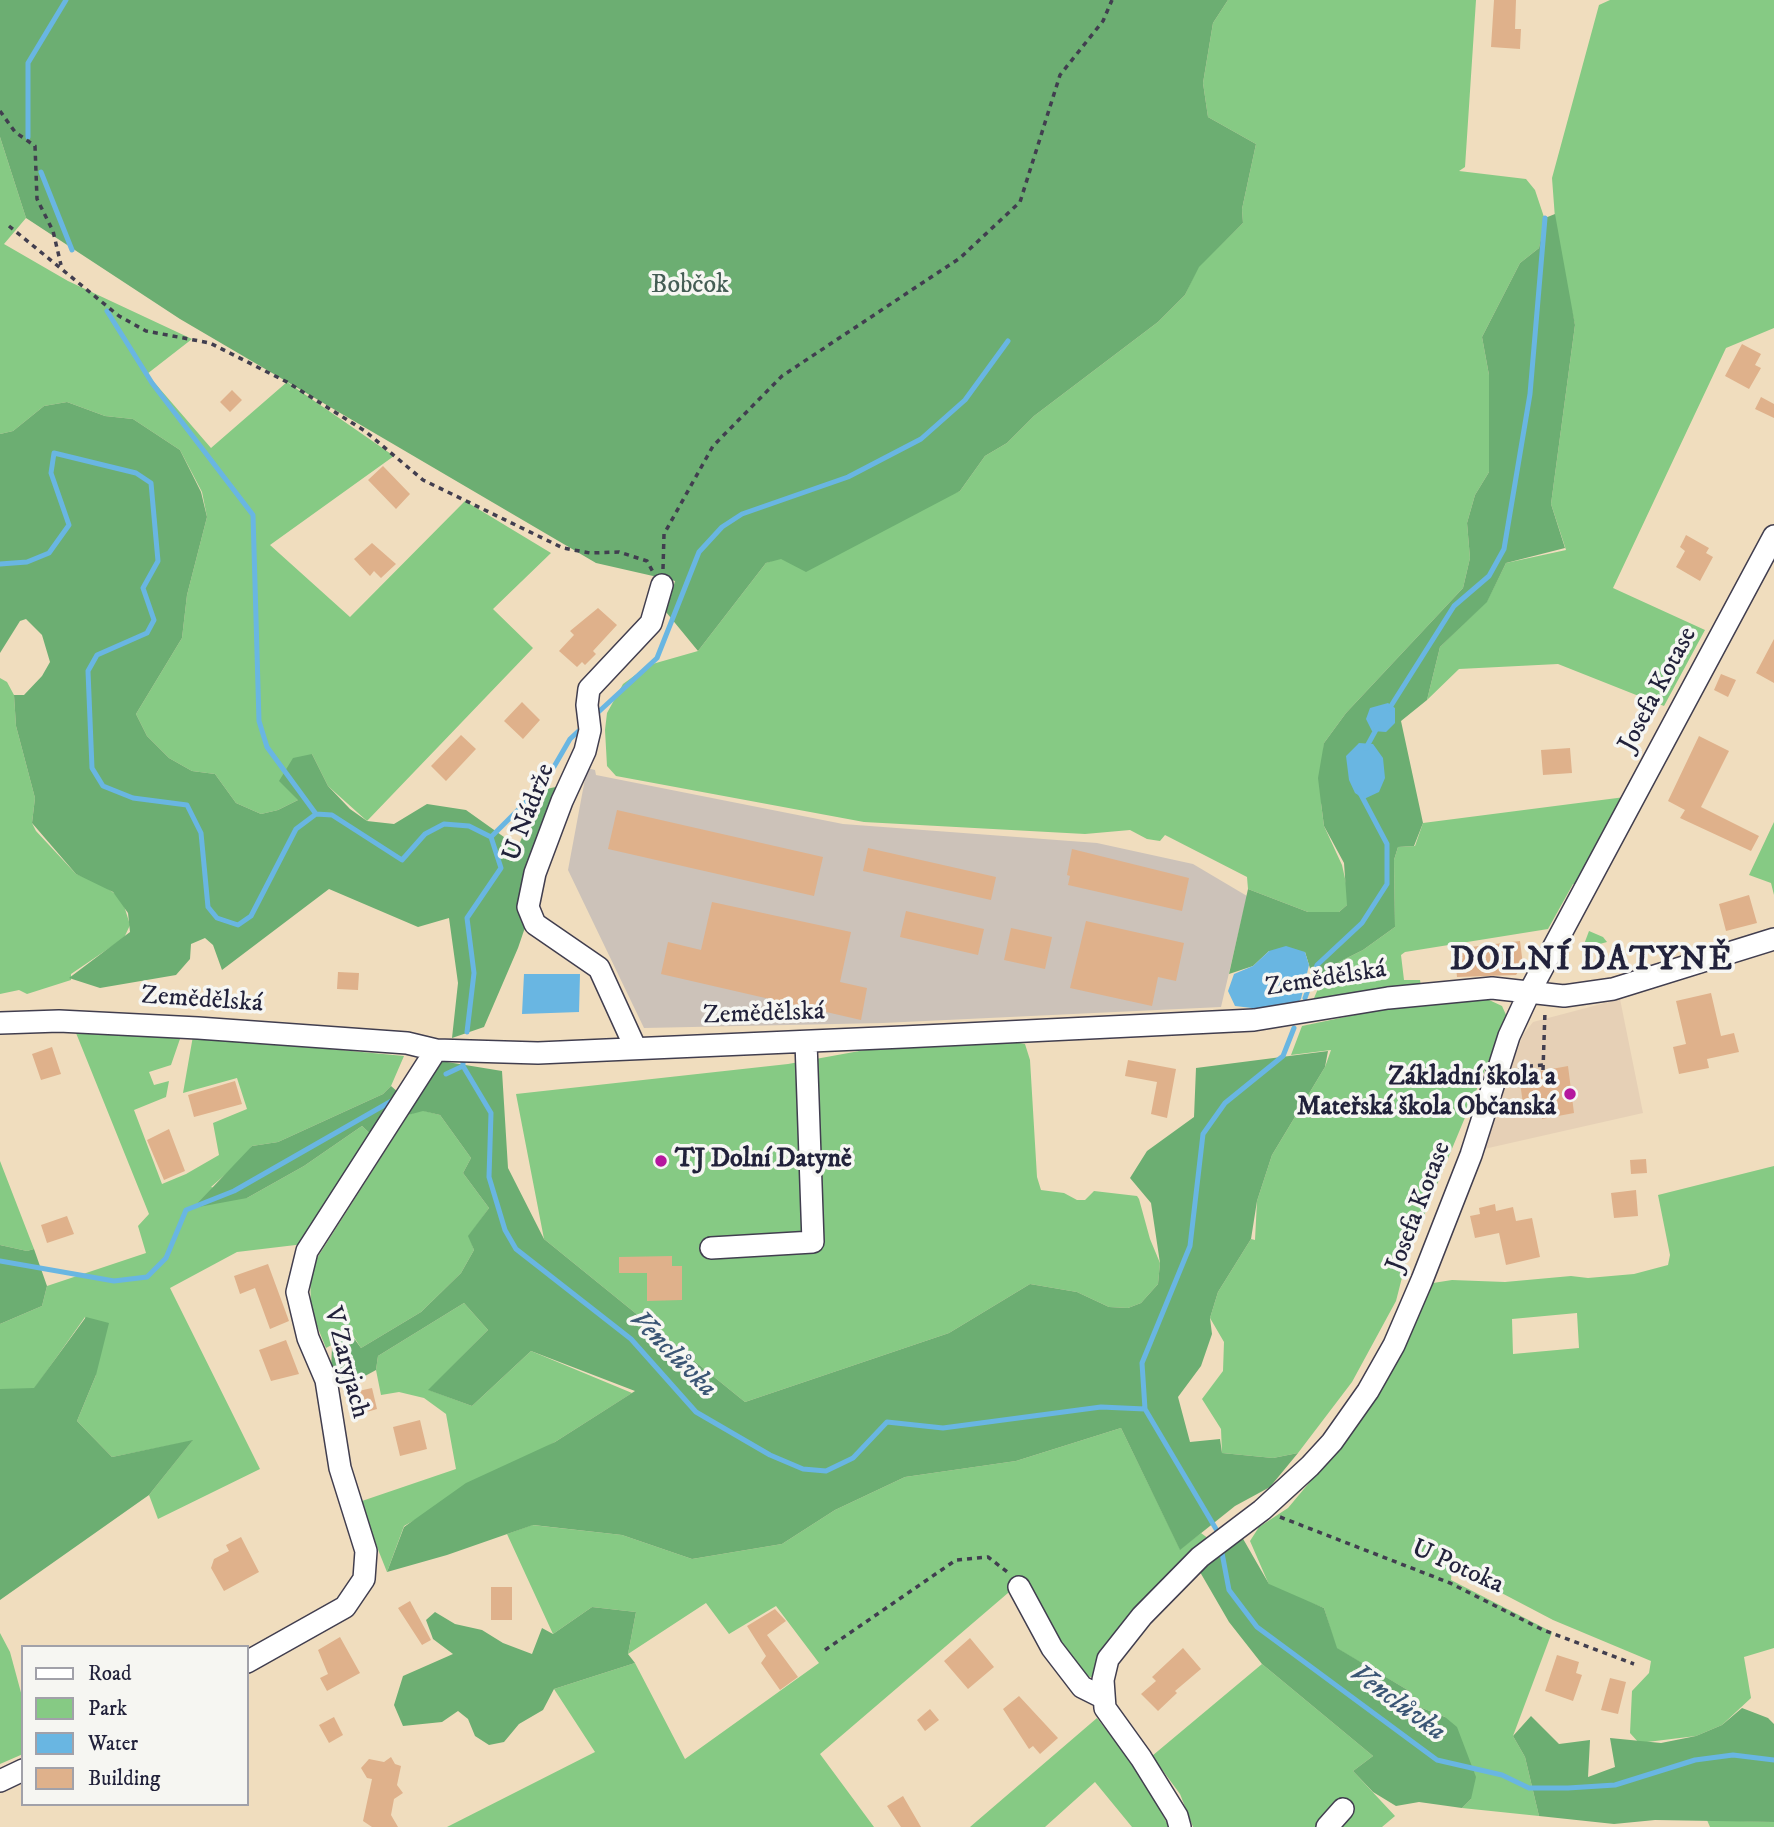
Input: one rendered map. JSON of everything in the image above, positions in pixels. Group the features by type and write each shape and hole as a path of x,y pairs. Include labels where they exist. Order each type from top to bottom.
{"street":[{"name":"Josefa Kotase","path":"1102,1697 1108,1659 1124,1637 1200,1557 1262,1510 1332,1442 1368,1391 1394,1345 1471,1155 1509,1036 1537,994 1774,536"},
{"name":"U Nádrže","path":"635,1047 599,968 535,924 528,907 534,873 585,751 590,730 587,705 589,689 650,623 662,585"},
{"name":"Zemědělská","path":"0,1023 59,1021 198,1028 407,1043 436,1050 538,1053 1254,1020 1407,996 1492,988 1564,996 1613,989 1774,939"},
{"path":"710,1248 813,1242 806,1041"},
{"name":"V Zaryjach","path":"248,1661 345,1607 364,1579 366,1551 340,1468 326,1380 308,1338 297,1292 306,1251 436,1050"},
{"path":"1019,1587 1052,1648 1082,1687 1102,1697 1105,1709 1141,1758 1177,1816 1180,1827"},
{"path":"0,1781 21,1771"},
{"path":"1326,1827 1343,1809"}],"path":[{"path":"662,585 664,534 713,446 782,376 960,258 1020,202 1060,75 1103,20 1112,0"},
{"path":"0,111 15,132 35,146 37,200 53,231 61,268"},
{"path":"9,226 119,316 146,331 210,343 287,382 365,431 423,480 563,548 590,553 619,552 647,561 662,585"},
{"path":"1537,994 1543,1070"},
{"name":"U Potoka","path":"1262,1510 1450,1583 1543,1630 1634,1664"},
{"path":"825,1650 956,1560 988,1557 1007,1570 1019,1587"}],"shaded area":[{"path":"587,768 595,770 596,775 843,824 1097,843 1193,864 1247,896 1221,1007 883,1023 644,1028 568,870"},
{"name":"Základní škola a Mateřská škola Občanská","path":"1620,999 1643,1113 1484,1149 1523,1035 1533,1022"}],"green space":[{"name":"Bobčok","path":"0,0 1228,0 1213,23 1203,83 1208,117 1256,144 1242,209 1243,223 1199,267 1185,295 1158,322 1034,416 1007,443 985,456 960,491 806,572 781,559 766,563 698,651 666,612 675,581 596,563 180,319 26,218 0,137"},
{"path":"1228,0 1476,0 1465,167 1459,171 1526,179 1535,190 1545,220 1539,248 1520,263 1482,337 1489,375 1489,472 1475,495 1467,523 1470,558 1463,588 1346,713 1324,743 1321,803 1324,826 1342,865 1348,892 1347,905 1339,912 1308,912 1248,889 1247,877 1165,835 1160,841 1147,839 1130,830 1085,834 864,822 616,776 607,766 605,730 607,713 623,684 649,665 698,651 766,563 960,491 985,456 1007,443 1034,416 1158,322 1185,295 1198,267 1243,223 1242,209 1256,144 1208,117 1203,83 1213,23"},
{"path":"1610,0 1774,0 1774,328 1726,348 1613,588 1705,630 1664,706 1558,664 1459,669 1427,700 1440,647 1487,601 1506,563 1566,550 1551,504 1575,325 1557,245 1552,178 1599,5"},
{"path":"0,137 26,218 4,244 68,281 192,339 147,374 211,448 287,382 394,456 270,545 350,617 465,501 551,553 493,609 533,648 367,821 328,786 312,754 298,800 278,810 261,814 236,803 215,774 192,771 169,758 147,736 136,714 182,638 187,595 207,517 202,492 180,450 133,419 105,416 67,402 44,406 13,431 0,434"},
{"path":"1555,214 1575,325 1551,504 1565,548 1506,563 1487,602 1440,647 1427,700 1401,721 1423,823 1414,846 1398,847 1394,860 1395,927 1363,950 1327,968 1323,976 1313,978 1305,952 1269,951 1253,966 1229,974 1248,889 1308,912 1339,912 1347,905 1344,863 1324,826 1318,778 1324,743 1346,713 1463,588 1470,558 1467,523 1475,495 1489,472 1489,375 1482,337 1520,263 1539,248 1545,218"},
{"path":"67,402 105,416 133,419 180,450 201,492 207,517 187,595 182,638 136,714 147,736 169,758 192,771 215,774 236,803 261,814 278,810 298,800 279,781 293,758 312,754 328,786 350,809 367,821 394,824 427,804 466,810 518,847 542,790 560,786 547,863 518,948 484,1027 452,1038 458,983 449,918 418,927 329,889 222,970 213,945 205,938 191,944 190,959 176,975 100,988 69,978 130,932 128,913 113,892 76,874 32,823 35,798 16,726 14,695 24,695 42,676 50,662 42,635 26,619 20,621 0,653 0,434 13,431 44,406"},
{"path":"0,678 7,682 14,695 16,726 35,798 32,823 36,831 76,874 100,883 122,899 130,925 124,938 71,974 71,980 27,994 19,990 0,994"},
{"path":"1625,797 1578,885 1573,884 1548,929 1405,952 1401,955 1404,980 1420,980 1421,986 1311,1005 1327,968 1363,950 1395,927 1394,860 1398,847 1415,846 1423,823"},
{"path":"1774,822 1774,895 1771,883 1749,875"},
{"path":"1589,931 1603,937 1607,942 1596,945 1592,951 1583,947"},
{"path":"1487,999 1502,1006 1507,1017 1408,1254 1396,1301 1352,1382 1298,1453 1273,1458 1222,1453 1221,1429 1202,1399 1223,1371 1224,1342 1210,1318 1218,1292 1251,1239 1255,1240 1257,1201 1272,1155 1325,1067 1331,1050 1291,1055 1302,1026 1393,1007"},
{"path":"76,1033 181,1036 171,1065 149,1072 154,1085 169,1081 166,1097 134,1110 162,1184 219,1155 213,1123 247,1109 237,1078 183,1093 193,1036 404,1056 391,1086 383,1094 278,1142 252,1146 243,1159 211,1187 247,1198 304,1166 362,1126 376,1139 304,1244 237,1252 170,1288 260,1469 158,1519 149,1495 192,1441 112,1457 77,1421 96,1375 85,1317 34,1389 0,1389 0,1324 42,1306 47,1286 146,1253 138,1226 149,1214"},
{"path":"1014,1042 1025,1044 1030,1060 1037,1177 1041,1190 1064,1193 1077,1200 1085,1200 1094,1191 1137,1196 1139,1199 1160,1263 1158,1284 1141,1303 1128,1308 1109,1307 1077,1292 1030,1284 949,1333 745,1402 544,1239 516,1094 788,1064 876,1048"},
{"path":"1328,1051 1325,1067 1272,1155 1257,1201 1251,1239 1218,1292 1210,1318 1212,1334 1201,1366 1178,1397 1190,1442 1220,1439 1222,1453 1273,1458 1298,1453 1270,1487 1235,1506 1180,1550 1121,1428 1016,1461 905,1477 835,1510 782,1544 692,1559 622,1535 533,1525 447,1555 387,1572 404,1527 466,1483 555,1442 635,1391 531,1351 472,1406 428,1390 488,1330 464,1303 378,1356 376,1370 345,1387 331,1370 332,1347 351,1334 361,1348 421,1312 461,1273 474,1250 468,1236 489,1208 463,1173 471,1158 440,1115 423,1111 408,1115 441,1061 502,1071 508,1168 544,1239 745,1402 949,1333 1030,1284 1077,1292 1109,1307 1128,1308 1141,1303 1158,1284 1160,1263 1151,1203 1130,1178 1147,1151 1194,1117 1196,1068"},
{"path":"391,1086 399,1093 376,1139 362,1126 304,1166 247,1198 193,1208 252,1146 278,1142 383,1094"},
{"path":"421,1110 440,1115 471,1158 463,1173 489,1208 469,1236 474,1250 461,1273 421,1312 361,1348 352,1334 326,1348 311,1311 310,1269 408,1115"},
{"path":"0,1161 34,1249 27,1251 0,1245"},
{"path":"1774,1166 1774,1648 1744,1657 1751,1698 1722,1725 1696,1736 1639,1743 1630,1733 1632,1691 1649,1673 1651,1661 1553,1620 1452,1567 1451,1580 1552,1632 1513,1736 1525,1757 1539,1816 1462,1808 1471,1799 1445,1717 1412,1704 1411,1692 1336,1648 1324,1608 1270,1587 1250,1541 1259,1527 1288,1508 1335,1452 1422,1308 1424,1293 1433,1283 1452,1280 1505,1282 1571,1276 1588,1278 1634,1274 1668,1265 1670,1255 1658,1195","holes":["1577,1313 1579,1348 1513,1354 1512,1319"]},
{"path":"0,1245 27,1251 34,1249 47,1286 42,1306 0,1324"},
{"path":"464,1303 488,1330 429,1390 472,1406 531,1351 632,1393 555,1442 404,1526 387,1572 359,1502 456,1469 446,1414 424,1398 399,1392 381,1395 376,1370 378,1356"},
{"path":"86,1317 109,1323 96,1375 77,1421 112,1457 193,1440 149,1495 0,1600 0,1389 34,1388"},
{"path":"1121,1428 1180,1549 1201,1533 1209,1539 1117,1640 1092,1677 1083,1676 1070,1661 1022,1581 820,1754 874,1827 447,1827 595,1752 554,1689 635,1663 685,1759 819,1663 776,1606 729,1634 706,1603 628,1654 636,1612 592,1607 553,1634 507,1534 532,1525 622,1535 692,1559 782,1544 835,1510 905,1477 1016,1461"},
{"path":"1242,1537 1269,1584 1324,1608 1337,1648 1411,1692 1412,1704 1445,1717 1457,1727 1476,1777 1471,1799 1462,1808 1419,1802 1396,1806 1373,1792 1353,1771 1373,1756 1262,1664 1229,1622 1200,1572 1211,1556"},
{"path":"592,1607 636,1612 628,1654 635,1663 554,1689 543,1710 519,1724 504,1742 489,1745 475,1736 468,1719 458,1711 442,1722 403,1726 394,1705 403,1676 453,1654 433,1639 426,1620 435,1612 455,1624 482,1630 503,1643 532,1654 542,1628 553,1634"},
{"path":"0,1633 10,1652 21,1693 21,1755 0,1764"},
{"path":"1262,1664 1373,1756 1353,1771 1395,1816 1382,1827 1193,1827 1180,1794 1152,1756"},
{"path":"1742,1708 1768,1718 1774,1724 1774,1822 1655,1820 1614,1824 1539,1816 1525,1757 1513,1736 1531,1716 1559,1744 1590,1740 1588,1777 1615,1767 1610,1738 1661,1743 1696,1736 1722,1725"},
{"path":"1097,1718 1142,1776 1169,1827 1132,1827 1095,1782 1045,1827 970,1827"},
{"path":"1707,1820 1774,1822 1774,1827 1710,1827"}],"water":[{"path":"1388,703 1395,708 1395,723 1386,732 1372,731 1366,719 1370,708"},
{"path":"1359,743 1373,744 1383,758 1385,778 1379,792 1364,799 1355,793 1349,780 1346,756"},
{"path":"1286,946 1305,952 1309,965 1301,999 1295,1005 1260,1009 1235,1006 1228,991 1234,974 1253,966 1269,951"},
{"path":"524,974 580,974 579,1012 522,1014"}],"building":[{"path":"1494,0 1516,0 1515,29 1521,29 1520,49 1491,47"},
{"path":"1742,344 1761,354 1755,365 1761,368 1749,389 1725,376"},
{"path":"232,390 242,400 230,412 220,402"},
{"path":"1761,397 1774,404 1774,418 1755,409"},
{"path":"383,466 410,494 396,509 368,480"},
{"path":"1686,535 1709,548 1706,553 1713,557 1700,581 1676,567 1685,551 1680,547"},
{"path":"372,543 396,564 381,578 374,571 370,576 354,559"},
{"path":"598,608 617,625 593,651 596,654 585,665 582,662 577,667 559,651 574,635 570,631"},
{"path":"1774,639 1774,683 1756,673"},
{"path":"1721,674 1736,680 1728,697 1714,690"},
{"path":"522,702 540,720 523,739 504,721"},
{"path":"461,735 476,749 446,781 431,766"},
{"path":"1699,736 1729,751 1701,807 1759,836 1751,851 1680,818 1685,810 1668,801"},
{"path":"1570,748 1572,773 1543,775 1541,750"},
{"path":"617,810 823,857 814,896 608,849"},
{"path":"868,848 996,877 991,900 863,871"},
{"path":"1072,849 1189,878 1182,911 1068,885"},
{"path":"1749,895 1757,923 1726,931 1719,904"},
{"path":"712,902 851,932 840,982 867,988 861,1020 661,974 668,942 701,950"},
{"path":"906,911 984,929 978,955 900,937"},
{"path":"1086,921 1184,943 1176,981 1158,977 1152,1006 1070,988"},
{"path":"1011,928 1052,937 1045,969 1004,960"},
{"path":"1520,941 1523,965 1516,975 1457,977 1454,949"},
{"path":"338,972 359,973 358,990 337,989"},
{"path":"1711,993 1721,1036 1734,1033 1739,1052 1707,1059 1709,1068 1679,1074 1673,1047 1686,1044 1676,1001"},
{"path":"52,1047 61,1074 41,1080 32,1054"},
{"path":"1128,1060 1176,1069 1167,1118 1151,1114 1157,1082 1125,1076"},
{"path":"1568,1066 1574,1113 1542,1119 1539,1101 1523,1104 1519,1075"},
{"path":"235,1081 242,1104 194,1117 188,1095"},
{"path":"169,1129 185,1171 164,1180 147,1140"},
{"path":"1646,1159 1647,1173 1631,1174 1630,1160"},
{"path":"1636,1190 1638,1216 1614,1218 1611,1193"},
{"path":"1495,1204 1496,1211 1513,1207 1516,1221 1532,1218 1540,1257 1506,1265 1499,1233 1475,1238 1470,1216 1480,1214 1479,1208"},
{"path":"67,1216 74,1234 47,1243 41,1225"},
{"path":"672,1256 672,1266 682,1266 682,1300 647,1301 647,1273 619,1273 619,1257"},
{"path":"268,1264 289,1321 270,1329 255,1288 240,1294 234,1276"},
{"path":"286,1340 299,1374 271,1381 259,1350"},
{"path":"372,1388 377,1409 360,1414 354,1392"},
{"path":"420,1420 427,1449 400,1456 393,1427"},
{"path":"241,1537 259,1572 224,1591 211,1568 214,1559 229,1551 226,1545"},
{"path":"491,1587 512,1587 512,1620 491,1620"},
{"path":"410,1601 431,1640 422,1645 398,1608"},
{"path":"775,1609 786,1621 767,1635 798,1677 780,1690 761,1663 766,1656 747,1626"},
{"path":"340,1637 360,1673 327,1691 320,1678 328,1674 318,1650"},
{"path":"970,1638 994,1667 968,1689 944,1661"},
{"path":"1183,1648 1201,1669 1175,1691 1177,1693 1158,1711 1141,1694 1156,1681 1152,1677"},
{"path":"1557,1655 1579,1662 1576,1673 1582,1675 1573,1701 1545,1691"},
{"path":"1610,1678 1626,1682 1618,1714 1601,1710"},
{"path":"1019,1696 1058,1738 1040,1754 1033,1746 1029,1749 1003,1709"},
{"path":"930,1709 939,1720 925,1731 917,1720"},
{"path":"334,1717 343,1735 329,1743 319,1725"},
{"path":"391,1757 395,1764 401,1766 397,1785 403,1793 394,1799 391,1815 398,1827 372,1827 363,1821 372,1779 367,1778 361,1768 369,1759 384,1762"},
{"path":"903,1796 921,1827 901,1827 887,1806"}],"waterway":[{"path":"28,137 28,63 66,0"},
{"path":"41,172 72,250"},
{"path":"1389,709 1454,606 1489,576 1504,549 1530,394 1545,218"},
{"path":"107,311 152,383 253,515 259,721 267,747 316,814"},
{"path":"593,717 657,658 699,552 722,527 742,514 848,477 921,439 965,400 1008,341"},
{"name":"Venclůvka","path":"0,564 27,562 49,553 69,525 51,473 54,453 136,473 151,483 158,561 143,588 154,620 147,633 97,655 88,671 92,768 103,786 133,798 187,805 201,833 208,907 217,918 238,925 251,916 296,829 316,814 332,815 402,860 425,834 444,824 469,826 491,837 501,868 467,918 474,973 467,1032"},
{"path":"491,837 544,784 570,739 584,726"},
{"path":"1366,748 1378,726"},
{"path":"1305,998 1317,965 1362,923 1387,884 1387,844 1359,791"},
{"path":"1145,1409 1142,1363 1190,1246 1203,1134 1225,1103 1283,1056 1294,1028"},
{"name":"Venclůvka","path":"463,1061 463,1066 491,1113 489,1177 505,1230 516,1249 631,1339 696,1412 770,1455 803,1469 826,1471 853,1458 887,1422 943,1428 1101,1407 1145,1409 1216,1529"},
{"path":"446,1074 463,1066"},
{"path":"0,1261 114,1281 147,1277 166,1258 186,1210 234,1191 395,1099"},
{"name":"Venclůvka","path":"1222,1553 1229,1590 1257,1627 1437,1760 1502,1775 1529,1788 1615,1785 1695,1760 1733,1755 1774,1760"}],"place":[{"name":"Základní škola a Mateřská škola Občanská","path":"1570,1094"},
{"name":"TJ Dolní Datyně","path":"661,1161"}],"district":[{"name":"DOLNÍ DATYNĚ","path":"1592,962"}]}
